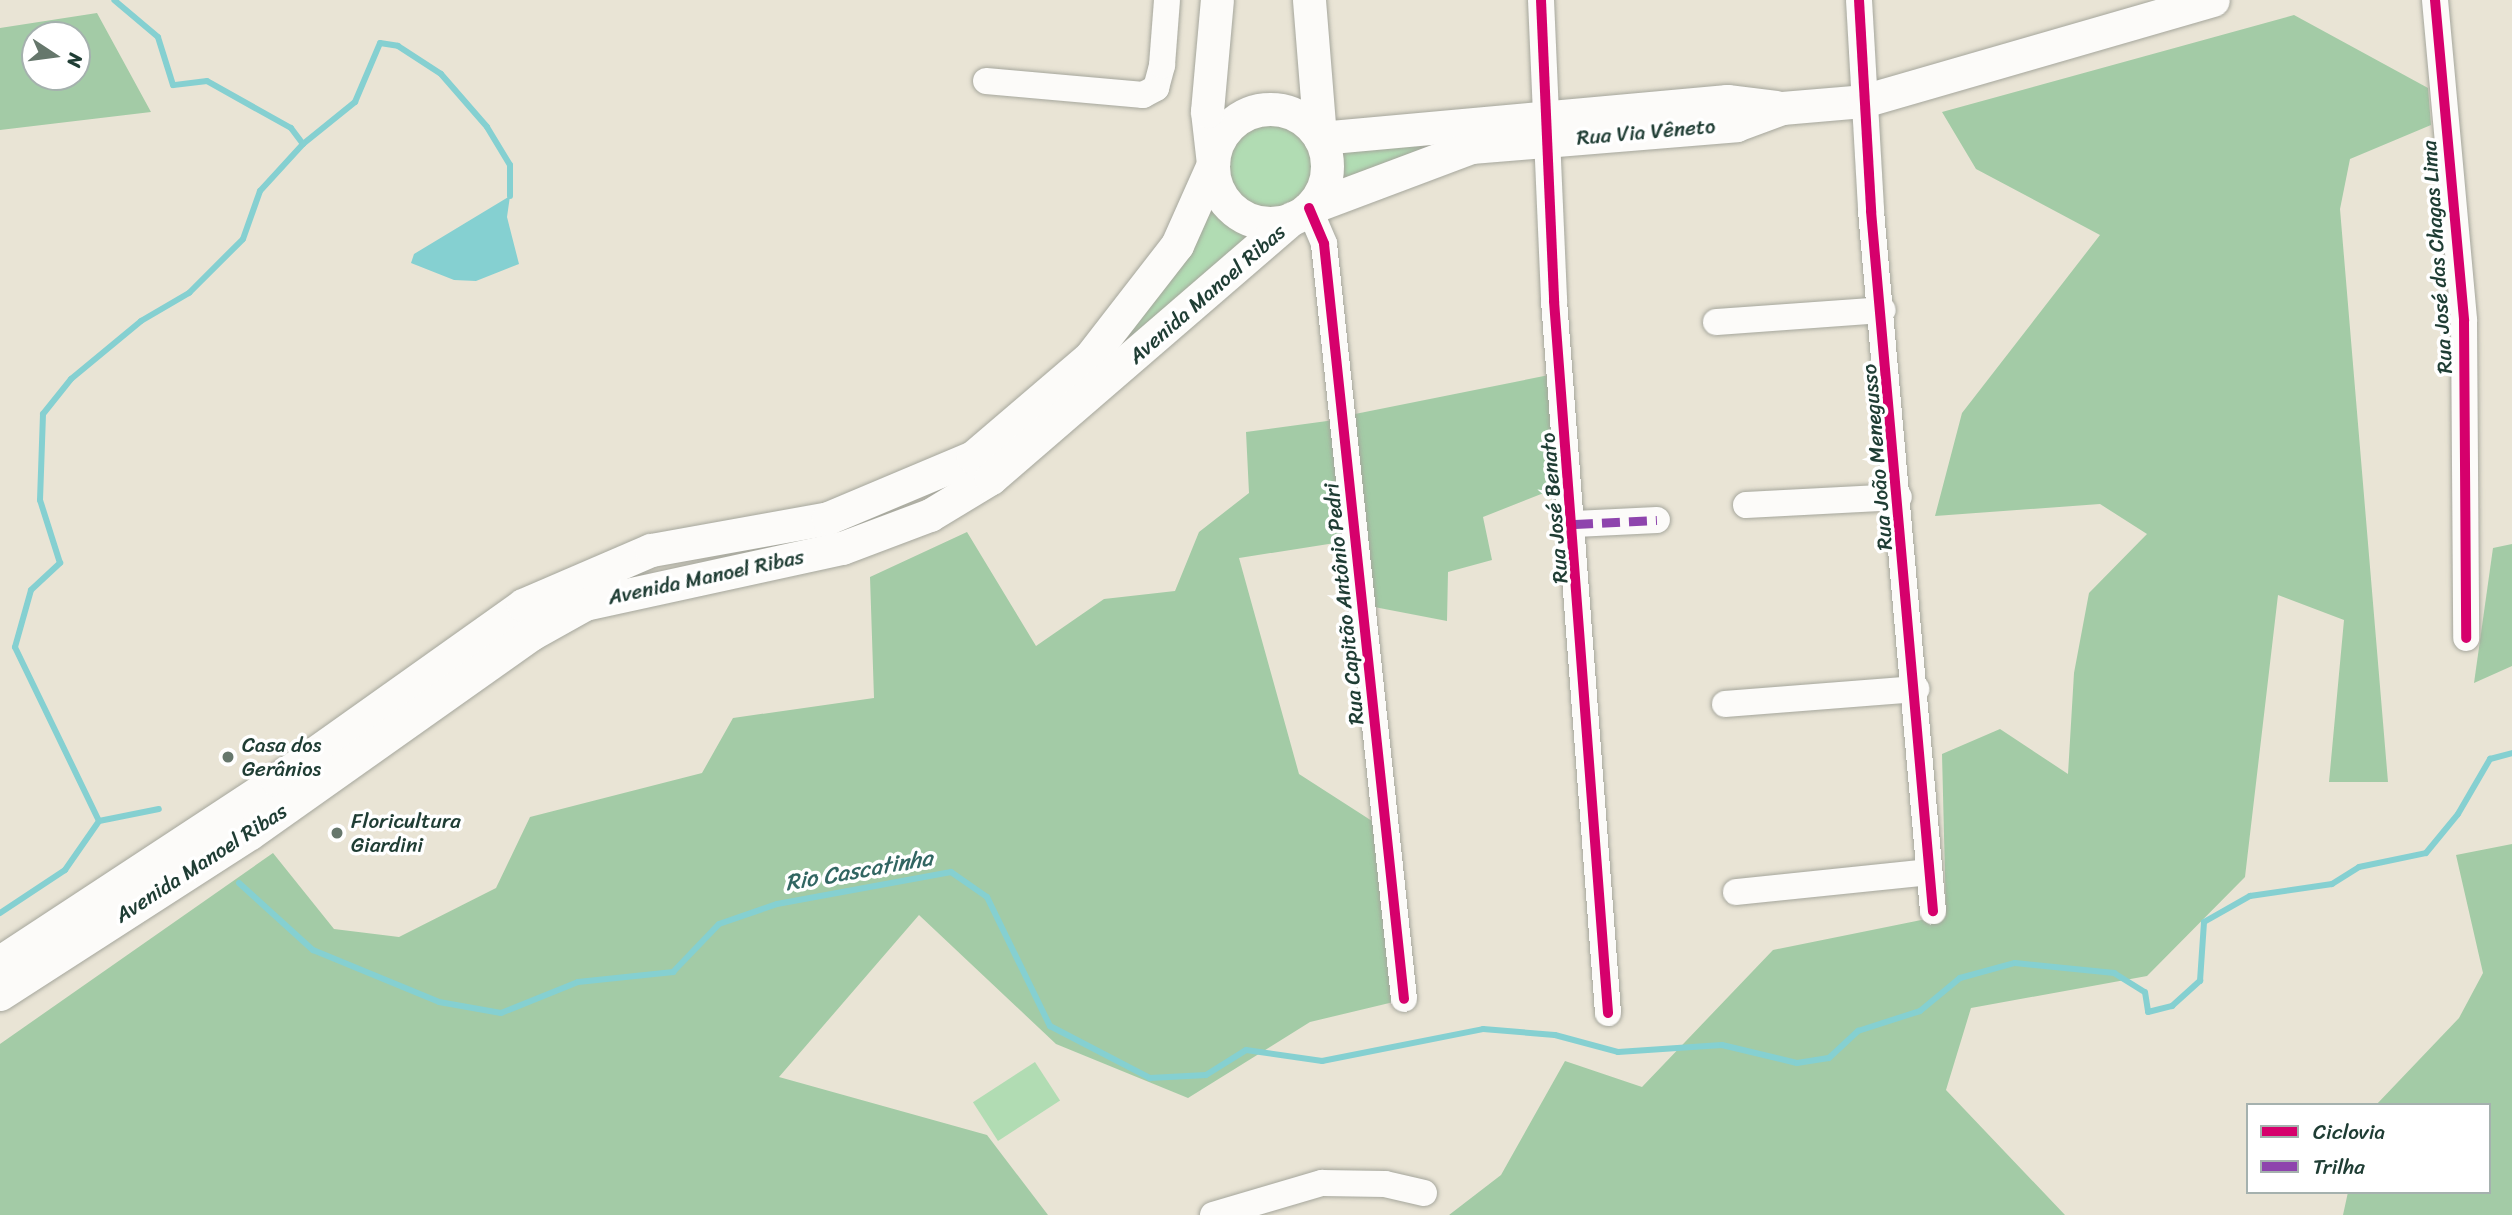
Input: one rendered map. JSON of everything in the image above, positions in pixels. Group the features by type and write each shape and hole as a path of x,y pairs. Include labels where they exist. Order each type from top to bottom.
{"main road":[{"name":"Avenida Manoel Ribas","path":"1191,215 1208,111 1217,0"},
{"path":"1309,0 1320,138 1326,175 1301,213 1274,223 1238,213 1224,200 1213,164 1226,130 1256,110 1293,113 1320,138"},
{"name":"Rua Via Vêneto","path":"1320,138 1550,128 1736,125 1782,108 1863,101 2176,5 2213,0"},
{"name":"Avenida Manoel Ribas","path":"0,994 250,832 283,793 523,605 590,572 651,550 828,518 973,457 1090,357 1156,276 1191,215 1213,164 1208,111"},
{"name":"Rua Via Vêneto","path":"1301,213 1471,148 1550,128"},
{"name":"Avenida Manoel Ribas","path":"0,962 248,799 283,793 531,634 586,604 842,548 930,515 991,478 1301,213"},
{"path":"248,799 254,818 250,832"}],"street":[{"path":"986,82 1143,96 1156,88 1167,0"},
{"name":"Rua José Benato","path":"1541,0 1550,128 1554,302 1576,524 1608,1013"},
{"name":"Rua João Menegusso","path":"1859,0 1863,101 1916,689 1933,911"},
{"name":"Rua José das Chagas Lima","path":"2435,0 2465,321 2466,638"},
{"name":"Rua Capitão Antônio Pedri","path":"1301,213 1324,244 1404,999"},
{"path":"1716,322 1883,310"},
{"path":"1746,505 1899,497"},
{"path":"1576,524 1657,520"},
{"path":"1725,704 1916,689"},
{"path":"1736,892 1929,872"},
{"path":"1213,1215 1322,1183 1385,1184 1424,1193"}],"green space":[{"path":"97,13 151,112 0,130 0,28 21,25 21,91 91,91 91,21 45,21"},
{"path":"2294,15 2428,88 2431,125 2350,159 2340,209 2388,782 2329,782 2344,620 2278,595 2245,877 2147,976 1971,1008 1946,1090 2065,1215 1449,1215 1501,1175 1565,1061 1642,1087 1773,950 1946,915 1942,754 2000,729 2068,774 2074,673 2089,593 2147,534 2100,504 1935,516 1962,413 2100,235 1976,169 1942,112"},
{"path":"1270,122 1287,126 1301,135 1310,149 1314,166 1310,183 1301,197 1287,206 1270,210 1253,206 1239,197 1230,183 1226,166 1230,149 1239,135 1253,126"},
{"path":"1479,136 1329,188 1332,140"},
{"path":"1215,201 1240,224 1268,231 1124,351 1116,344"},
{"path":"1554,374 1559,487 1483,517 1492,560 1448,572 1447,621 1369,606 1350,415"},
{"path":"1342,419 1354,540 1239,558 1299,774 1386,830 1402,1000 1310,1022 1188,1098 1056,1044 919,915 779,1077 987,1135 1048,1215 0,1215 0,1044 273,853 334,929 399,937 496,888 530,817 702,773 733,718 874,698 870,577 967,532 1036,646 1104,599 1175,591 1199,532 1249,493 1246,432"},
{"path":"2512,544 2512,666 2474,683 2493,548"},
{"path":"2512,844 2512,1215 2343,1215 2348,1194 2491,1194 2491,1103 2378,1103 2459,1018 2483,973 2456,855"},
{"path":"1035,1062 1060,1101 998,1141 973,1102"}],"water":[{"path":"510,196 507,217 519,264 476,281 454,280 411,263 414,254"}],"waterway":[{"path":"99,821 15,647 31,590 60,563 40,500 43,414 71,379 141,321 189,293 243,239 260,191 303,144 291,128 207,81 173,85 158,37 114,0"},
{"path":"303,144 355,102 380,43 398,46 441,74 487,127 510,165 510,196"},
{"name":"Rio Cascatinha","path":"239,883 313,950 439,1002 501,1013 578,982 673,972 719,924 777,904 951,872 987,897 1050,1026 1150,1078 1206,1075 1246,1050 1322,1061 1483,1029 1555,1035 1618,1052 1722,1045 1797,1063 1829,1058 1858,1031 1920,1011 1960,978 2015,963 2114,973 2145,992 2148,1012 2172,1006 2200,981 2204,922 2250,896 2332,884 2359,867 2426,853 2458,814 2490,759 2512,753"},
{"name":"Rio Cascatinha","path":"0,913 65,870 99,821 159,809"}],"marked path":[{"path":"1575,524 1657,520"}],"cycle path":[{"path":"1541,0 1554,301 1608,1013"},
{"path":"1859,0 1871,211 1933,911"},
{"path":"2435,0 2464,321 2466,638"},
{"path":"1309,208 1324,244 1404,999"}],"place":[{"name":"Casa dos Gerânios","path":"228,757"},
{"name":"Floricultura Giardini","path":"337,833"}]}
